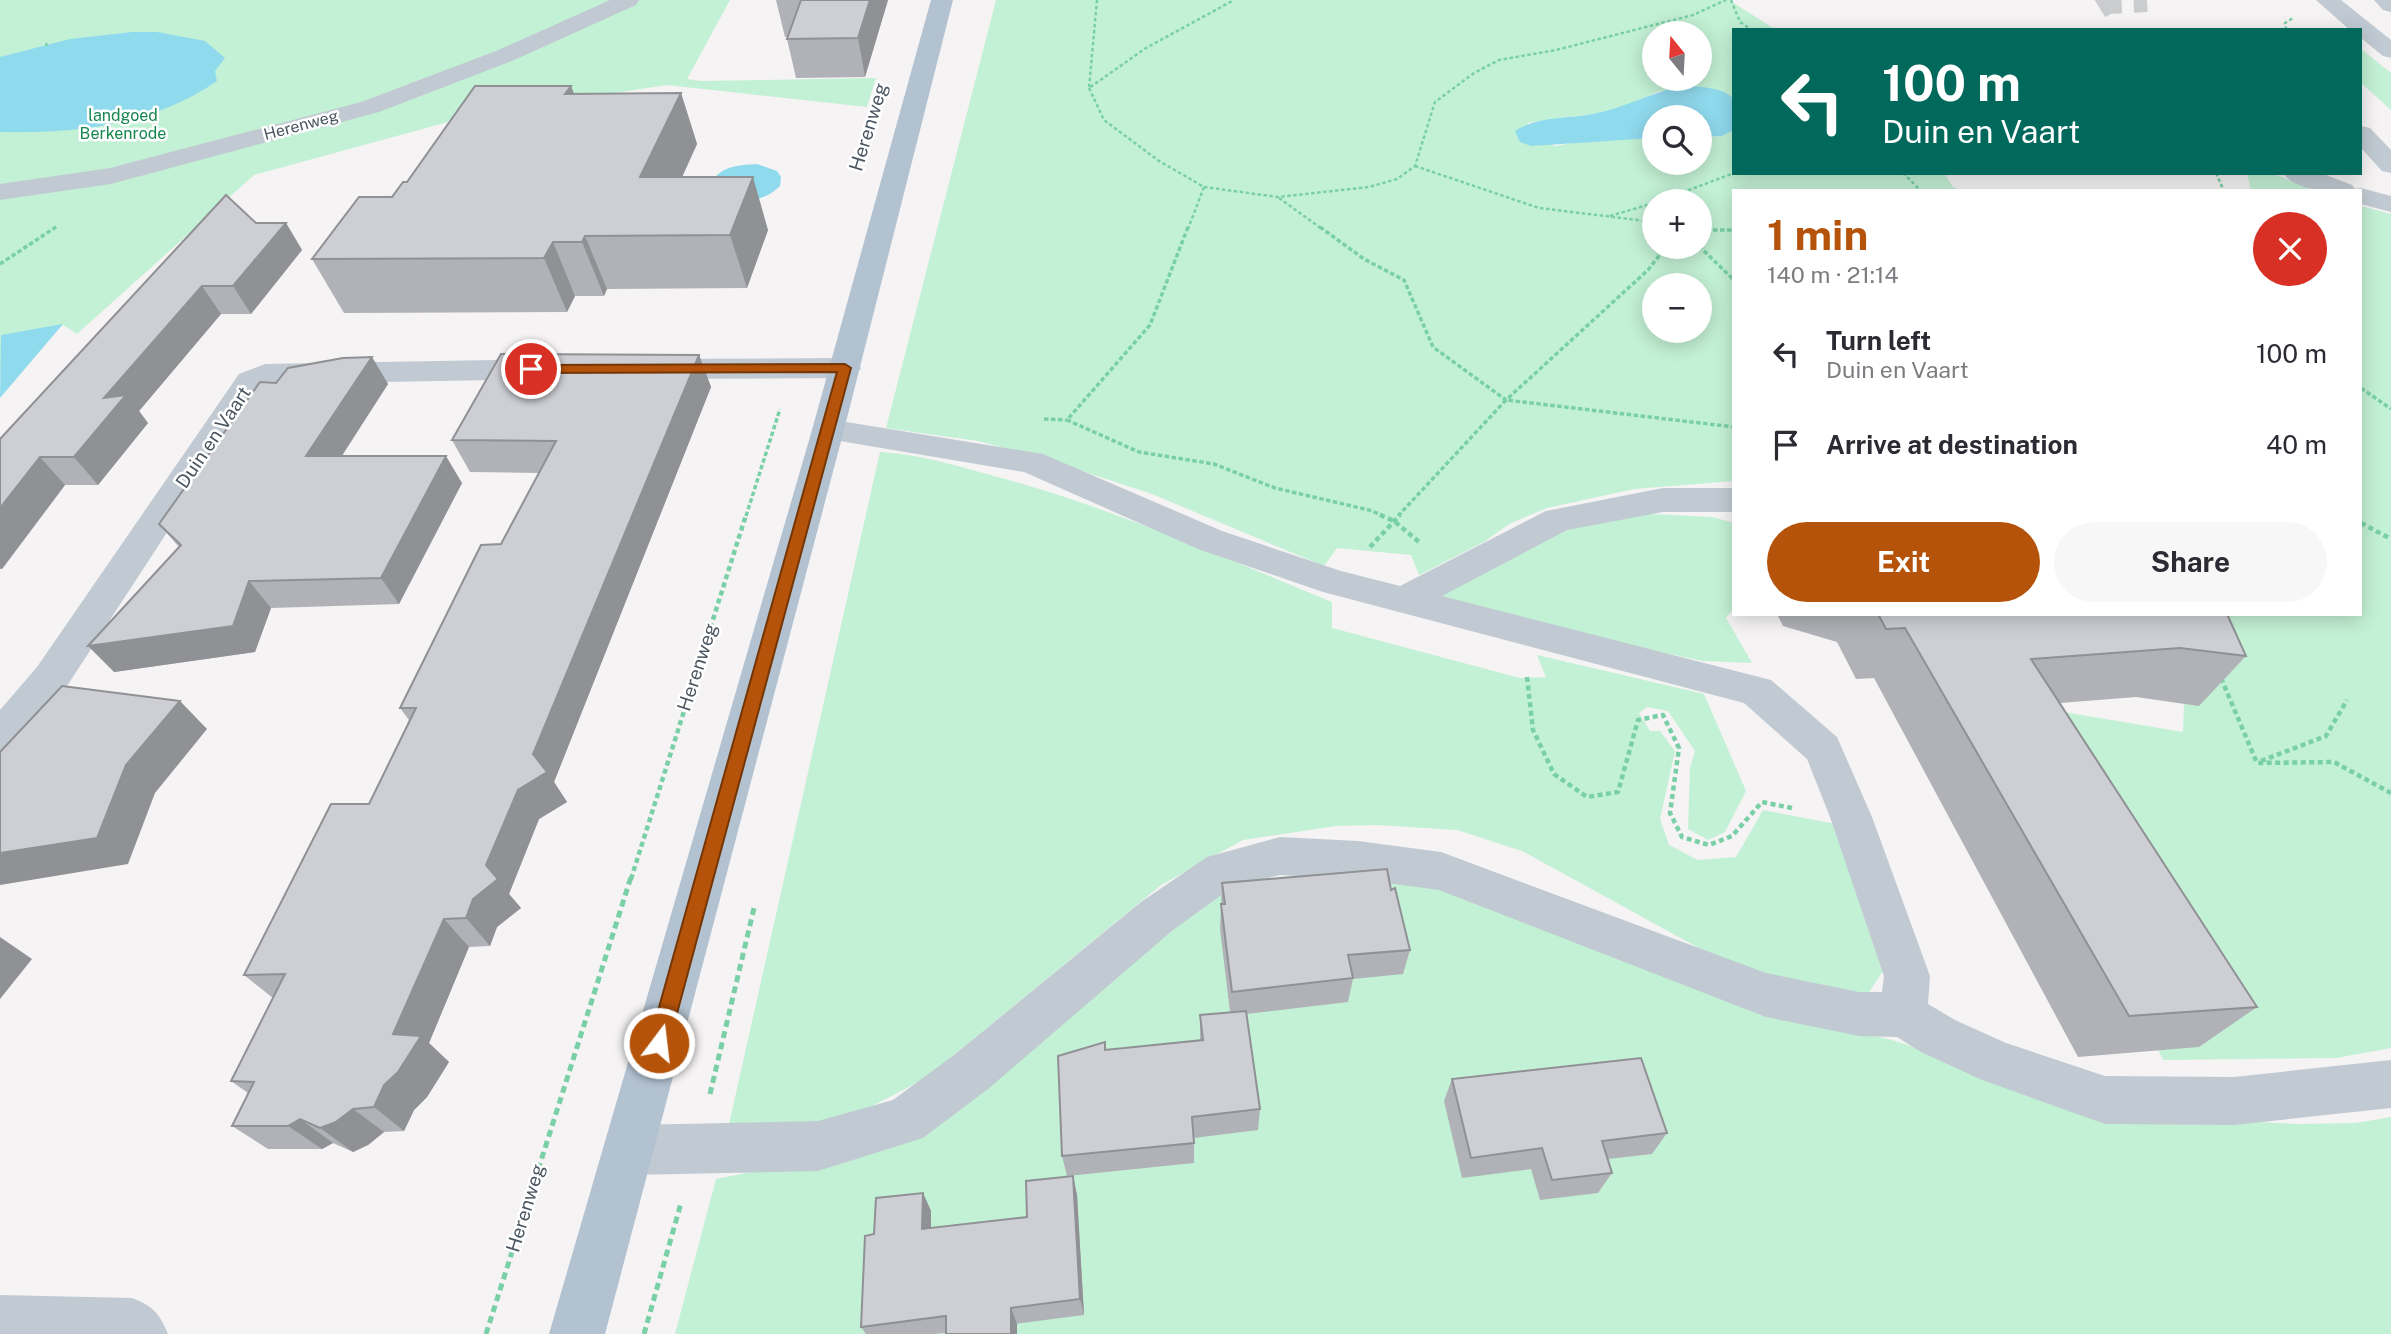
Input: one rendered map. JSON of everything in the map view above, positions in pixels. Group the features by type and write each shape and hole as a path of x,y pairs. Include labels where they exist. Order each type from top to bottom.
{"main road":[{"name":"Herenweg","path":"577,1334 828,430 943,0"}],"street":[{"name":"Herenweg","path":"0,192 111,176 370,107 505,56 628,0"},
{"path":"2327,0 2391,51"},
{"path":"2385,0 2391,5"},
{"path":"2362,134 2391,165"},
{"path":"2301,175 2338,189"},
{"path":"2362,196 2391,204"},
{"path":"627,369 845,368"},
{"name":"Duin en Vaart","path":"0,738 51,678 250,381 265,374 572,369"},
{"path":"828,430 1031,462 1210,540 1336,583 1522,633 1757,691 1823,749 1851,817 1907,976 1904,1015"},
{"path":"1402,601 1558,520 1663,500 1732,500"},
{"path":"630,1150 818,1146 905,1121 971,1072 1157,916 1222,870 1280,856 1358,860 1441,871 1766,995 1859,1014 1904,1015 1938,1036 2000,1064 2105,1100 2234,1101 2391,1084"},
{"path":"0,1322 132,1325 139,1334"}],"path":[{"path":"1097,0 1089,88 1104,120 1195,184 1278,197 1369,187 1397,179 1415,166 1434,102 1474,73 1499,60 1556,50 1680,18 1728,0 1740,22 1749,28"},
{"path":"1089,88 1146,48 1234,0"},
{"path":"1415,166 1539,208 1642,221"},
{"path":"1692,189 1732,174"},
{"path":"1905,175 1918,189"},
{"path":"1204,187 1150,325 1067,420 1139,452 1214,464 1275,488 1369,510 1394,521 1457,573"},
{"path":"1278,197 1364,259 1404,280 1433,348 1506,400 1732,427"},
{"path":"1606,218 1642,207"},
{"path":"1712,230 1732,230"},
{"path":"1336,583 1506,400 1648,270 1656,259"},
{"path":"1712,259 1732,278"},
{"name":"Herenweg","path":"485,1334 793,369"},
{"path":"2362,389 2391,409"},
{"path":"2362,524 2391,539"},
{"path":"1522,633 1533,730 1554,774 1587,797 1618,792 1638,720 1663,715 1679,748 1670,813 1682,837 1709,845 1732,836 1762,802 1837,817 1851,817"},
{"path":"2220,676 2257,763"},
{"path":"2257,763 2326,736 2347,700"},
{"path":"2257,763 2334,762 2391,793"}],"green space":[{"name":"landgoed Berkenrode","path":"0,0 730,0 687,79 876,78 867,107 667,85 481,113 254,175 77,334 63,325 0,377"},
{"path":"996,0 1729,0 1773,28 1732,28 1732,98 1659,91 1636,102 1594,114 1527,123 1554,146 1593,140 1642,138 1642,175 1712,175 1712,136 1722,136 1732,131 1732,175 1945,175 1957,189 1732,189 1732,481 1634,489 1547,508 1509,524 1484,542 1419,575 1411,555 1337,548 1324,566 1152,494 1039,457 978,441 886,428"},
{"path":"2362,50 2391,73 2391,110 2362,84"},
{"path":"2247,175 2276,175 2311,189 2251,189"},
{"path":"2362,206 2391,214 2391,1048 2336,1058 2163,1060 2146,1024 2058,711 2183,732 2187,616 2362,616"},
{"path":"880,452 923,458 1037,488 1165,533 1332,602 1332,628 1520,678 1546,677 1537,655 1704,694 1746,791 1725,832 1708,840 1688,829 1690,768 1695,751 1668,711 1647,707 1639,713 1650,731 1660,731 1675,751 1660,819 1669,845 1698,860 1736,857 1763,810 1841,825 1886,966 1866,997 1801,991 1728,964 1522,851 1457,830 1377,825 1335,826 1243,840 1161,885 926,1078 853,1116 805,1130 729,1124"},
{"path":"1630,513 1712,517 1732,522 1732,610 1726,618 1752,663 1703,661 1515,621 1436,597 1576,524"},
{"path":"1331,871 1469,891 1752,1008 1892,1040 2123,1115 2297,1124 2356,1123 2391,1117 2391,1334 675,1334 716,1179 797,1163 1171,921 1249,880"}],"water":[{"path":"157,32 205,41 225,58 215,71 217,81 167,108 113,124 56,131 0,132 0,57 70,39"},
{"path":"1712,89 1732,98 1732,131 1722,136 1712,136 1712,105 1642,105 1642,139 1531,146 1520,142 1515,131 1543,120 1583,116 1663,91 1712,91"},
{"path":"757,164 777,171 781,177 780,186 764,197 746,202 711,183 725,170"},
{"path":"63,324 0,398 1,335"}],"building":[{"path":"801,0 870,0 858,38 787,39"},
{"path":"475,86 571,86 565,94 681,93 640,177 753,177 730,235 585,236 582,242 553,242 544,258 312,259 359,197 392,197 403,182 407,182"},
{"path":"226,195 256,223 286,223 233,286 202,286 104,398 126,395 74,457 40,457 0,508 0,439"},
{"path":"501,354 699,355 533,754 547,772 518,790 486,865 498,879 473,899 466,918 444,919 393,1034 421,1036 398,1072 384,1085 374,1107 353,1109 336,1122 320,1128 300,1119 288,1126 232,1126 254,1082 231,1081 285,974 244,975 331,804 369,804 416,708 400,708 481,545 501,544 556,441 452,440"},
{"path":"372,357 306,456 446,456 381,578 249,581 233,626 88,646 181,545 159,524 260,382 276,383 288,368 343,358"},
{"path":"1879,616 2228,616 2246,656 2180,648 2031,659 2257,1007 2129,1016 1905,628 1886,629"},
{"path":"62,686 180,701 126,765 97,838 0,853 0,752"},
{"path":"1387,869 1391,890 1395,888 1410,950 1348,955 1353,978 1232,992 1221,904 1225,904 1222,883"},
{"path":"1246,1011 1260,1109 1192,1117 1194,1143 1062,1156 1058,1056 1105,1042 1105,1050 1203,1040 1200,1015"},
{"path":"1641,1058 1667,1133 1602,1141 1612,1173 1552,1180 1542,1148 1471,1158 1452,1079"},
{"path":"1073,1176 1080,1299 1011,1308 1011,1334 946,1334 946,1316 861,1327 865,1236 874,1234 876,1198 923,1193 922,1229 1027,1217 1026,1181"}],"tunnel":[{"path":"2099,7 2107,2 2147,0"}],"route":[{"path":"531,369 845,368 659,1043"}]}
